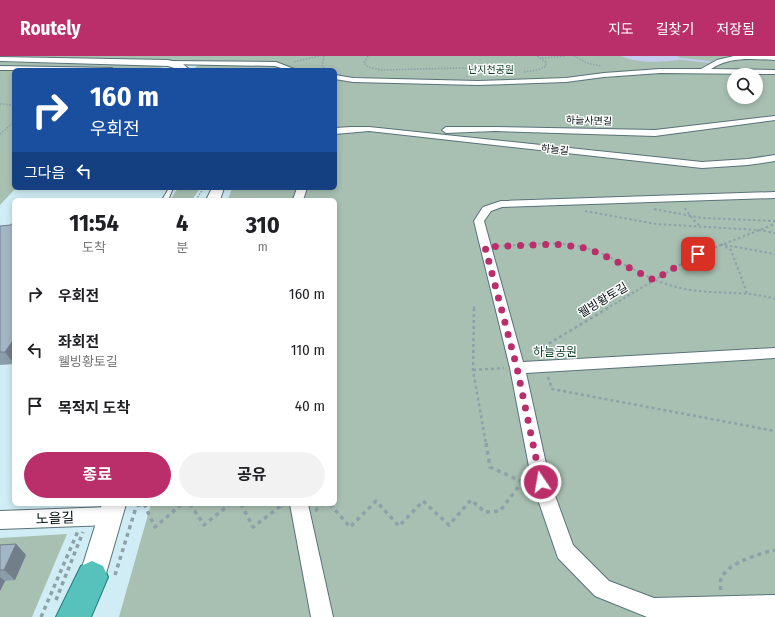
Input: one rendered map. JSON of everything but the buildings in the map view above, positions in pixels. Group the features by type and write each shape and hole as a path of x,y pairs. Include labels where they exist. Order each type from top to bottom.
{"highway":[{"path":"64,610 104,576"},
{"path":"84,617 104,576"}],"street":[{"path":"703,71 712,67 720,60 731,57 775,58"},
{"path":"0,60 276,64 288,68"},
{"path":"168,63 183,68"},
{"path":"0,68 12,68"},
{"path":"337,78 353,80 478,83 566,80 636,72 775,72"},
{"name":"하늘사면길","path":"401,133 433,130 495,129 655,133 775,118"},
{"name":"하늘길","path":"337,131 352,129 401,133 702,165 748,162 775,158"},
{"path":"775,185 768,187 775,194"},
{"path":"775,194 501,204 487,209 479,221 517,368 541,482 565,551 602,589 654,609 775,606"},
{"path":"517,368 545,368 775,353"},
{"path":"299,506 322,617"},
{"path":"104,576 112,511"},
{"name":"노을길","path":"0,520 112,511"}],"path":[{"path":"276,64 319,56"},
{"path":"324,56 322,66 324,68"},
{"path":"368,56 364,63 368,67 381,70 457,68 512,72"},
{"path":"518,72 544,68 546,66 546,62 537,56"},
{"path":"542,58 566,56"},
{"path":"571,56 576,57"},
{"path":"0,104 12,105"},
{"path":"0,134 12,124"},
{"path":"625,200 632,204 690,216 722,220 775,221"},
{"path":"566,202 570,206 577,209 615,218 656,224 759,230 775,233"},
{"path":"683,204 690,216 700,226"},
{"name":"웰빙황토길","path":"538,350 698,254 720,244 775,224"},
{"path":"485,247 555,244 585,248 599,253 654,280 694,291 758,294 775,300"},
{"path":"720,244 775,254"},
{"path":"720,244 731,250 747,293"},
{"path":"474,306 472,370 490,467 522,482 541,482"},
{"path":"472,370 517,368"},
{"path":"545,368 552,389 775,431"},
{"path":"332,506 350,527 376,501 399,526 423,502 449,525 471,500 485,512 500,511 522,482"},
{"path":"41,617 112,511 134,506"},
{"path":"144,506 155,528 180,506"},
{"path":"191,506 204,525 228,506"},
{"path":"242,506 253,526 281,506"},
{"path":"283,506 300,526 321,506"},
{"path":"104,576 112,511"},
{"path":"64,610 112,511"},
{"path":"728,607 719,584 722,574 746,559 764,552 775,550"}],"green space":[{"name":"하늘공원","path":"0,56 775,56 775,617 119,617 150,506 337,506 337,198 229,198 231,190 337,190 337,68 195,67 206,63 0,59"},
{"path":"0,62 156,66 164,68 12,68 12,190 14,190 0,205"},
{"path":"177,190 199,190 193,198 171,198"},
{"path":"67,534 32,617 0,617 0,538"}],"water":[{"path":"621,56 676,56 679,57 679,60 657,62 642,61 628,59"}],"waterway":[{"path":"674,58 709,62"}],"route":[{"path":"541,482 517,368 485,247 555,244 585,248 599,253 654,280 698,254"}],"park label":[{"name":"난지천공원","path":"491,69"}]}
